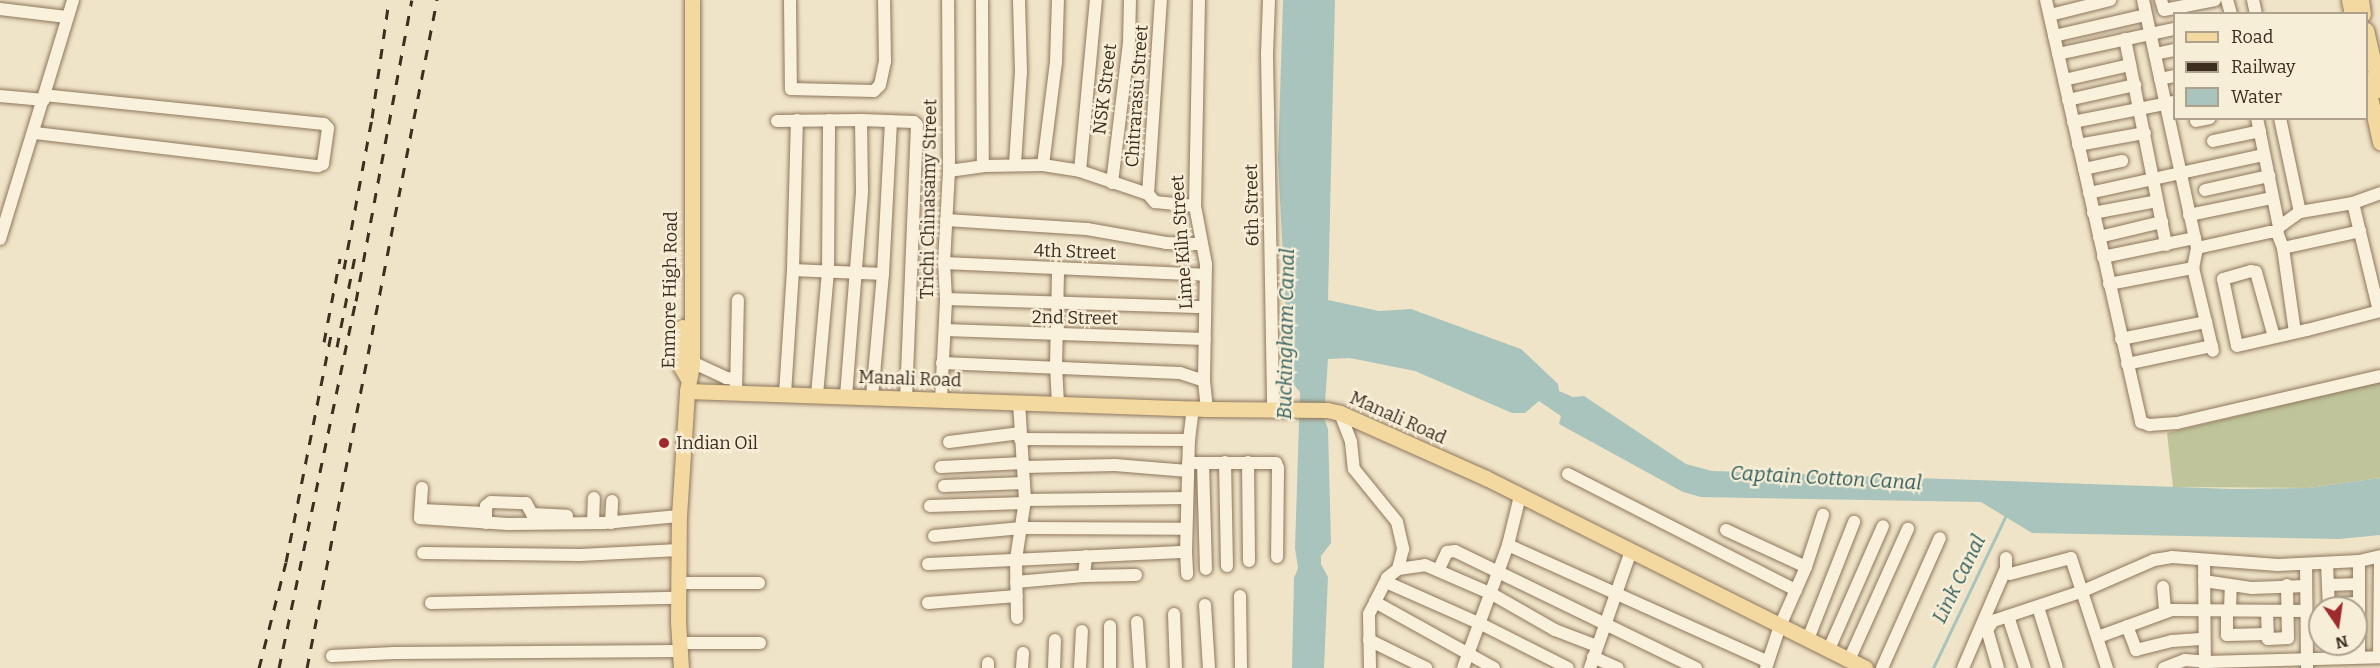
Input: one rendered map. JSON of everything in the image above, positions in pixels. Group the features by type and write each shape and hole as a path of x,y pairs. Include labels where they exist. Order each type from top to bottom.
{"main road":[{"name":"Enmore High Road","path":"683,0 681,367 687,385"},
{"name":"Enmore High Road","path":"687,385 692,362 692,0"},
{"path":"2372,35 2380,90"},
{"path":"2368,84 2380,142"},
{"name":"Manali Road","path":"687,385 736,386 785,394 906,399 1334,411 1520,496 1865,668"},
{"path":"681,668 678,590 679,516 687,385"}],"street":[{"path":"0,239 4,217 35,133 73,0"},
{"path":"790,0 791,89 873,91 880,85 885,62 884,0"},
{"name":"Trichi Chinasamy Street","path":"941,399 949,171 948,0"},
{"path":"982,0 983,166"},
{"path":"1015,164 1021,72 1019,0"},
{"path":"1043,165 1056,62 1058,0"},
{"path":"1080,171 1096,0"},
{"name":"NSK Street","path":"1112,183 1129,43 1130,0"},
{"name":"Chitrarasu Street","path":"1149,194 1161,0"},
{"name":"Lime Kiln Street","path":"1187,574 1189,440 1200,409 1204,381 1205,339 1205,275 1195,206 1199,0"},
{"name":"6th Street","path":"1269,0 1273,410"},
{"path":"2046,0 2141,422 2149,425 2177,423 2380,376"},
{"path":"2050,15 2110,0"},
{"path":"2127,364 2212,349 2193,268 2196,243 2180,172 2170,103 2160,79 2143,0"},
{"path":"2161,0 2164,10 2215,0"},
{"path":"0,9 67,17"},
{"path":"2054,36 2146,15"},
{"path":"2058,54 2173,29"},
{"path":"2125,39 2166,245"},
{"path":"2155,54 2173,50"},
{"path":"2064,80 2130,65"},
{"path":"2160,79 2173,76"},
{"path":"2068,100 2135,85"},
{"path":"0,96 44,97 324,124 328,128 323,165 318,166 35,133"},
{"path":"2073,122 2170,103"},
{"path":"785,394 793,270 797,120"},
{"path":"777,122 797,120 891,121 914,122 918,128 906,399"},
{"path":"817,395 828,272 829,120"},
{"path":"846,396 862,191 861,120"},
{"path":"2196,122 2203,120"},
{"path":"2257,120 2283,248 2295,332"},
{"path":"2280,120 2300,212"},
{"path":"872,397 883,274 891,121"},
{"path":"2213,141 2260,131"},
{"path":"2078,145 2145,133"},
{"path":"2089,193 2264,155"},
{"path":"2084,169 2122,161"},
{"path":"949,171 983,166 1043,165 1080,171 1149,194 1155,202 1195,206"},
{"path":"2205,190 2269,176"},
{"path":"2103,258 2166,245 2270,232 2278,230 2300,212 2353,203 2380,193"},
{"path":"2189,214 2272,198"},
{"path":"2093,213 2157,201"},
{"path":"2274,338 2256,272 2251,270 2223,279 2237,346 2274,338 2380,311 2353,203"},
{"path":"946,220 1086,229 1166,243 1202,244"},
{"path":"2099,237 2162,222"},
{"path":"2283,248 2360,231"},
{"name":"4th Street","path":"944,263 1205,275"},
{"path":"2109,284 2193,268"},
{"path":"1058,269 1056,335 1058,404"},
{"path":"793,270 883,274"},
{"path":"946,299 1205,307"},
{"path":"736,386 738,300"},
{"path":"2121,339 2206,322"},
{"name":"2nd Street","path":"945,330 1205,339"},
{"path":"692,362 726,378 736,386"},
{"path":"942,363 1180,373 1204,381"},
{"path":"1017,618 1016,559 1025,501 1019,403"},
{"path":"1334,411 1351,442 1354,469 1397,522 1403,549 1398,570 1386,582 1369,614 1370,668"},
{"path":"949,442 1020,436 1189,440"},
{"path":"941,467 1023,465 1188,467 1203,462 1273,461 1278,465 1278,557"},
{"path":"1203,462 1206,569"},
{"path":"1225,462 1227,566"},
{"path":"1248,462 1249,561"},
{"path":"1568,474 1796,590"},
{"path":"944,486 1024,483"},
{"path":"422,488 420,518 486,518 508,524 529,518 611,523 679,516"},
{"path":"1463,668 1492,594 1508,545 1520,496"},
{"path":"588,523 594,498"},
{"path":"930,506 1025,501 1187,498"},
{"path":"611,523 612,501"},
{"path":"486,518 488,503 526,503 529,518"},
{"path":"508,503 508,524"},
{"path":"1508,545 1618,593 1767,665 1780,626 1806,567 1823,515"},
{"path":"1808,639 1854,522"},
{"path":"1829,649 1883,525"},
{"path":"933,536 1022,528 1186,529"},
{"path":"1849,660 1908,529"},
{"path":"1726,530 1806,567"},
{"path":"1882,668 1940,538"},
{"path":"423,553 580,555 679,550"},
{"path":"1439,569 1450,551 1499,570 1696,668"},
{"path":"1594,657 1631,551"},
{"path":"928,564 1186,552"},
{"path":"1084,576 1086,556"},
{"path":"1998,668 1988,630 1993,621 2083,591 2163,558 2278,565 2359,561 2380,556"},
{"path":"1963,668 2006,568 2006,558"},
{"path":"2010,574 2071,558 2107,668"},
{"path":"2204,560 2205,665"},
{"path":"2359,561 2359,596"},
{"path":"2164,668 2185,660 2205,665 2306,663 2359,656 2380,657 2380,562"},
{"path":"2328,563 2329,596"},
{"path":"2306,564 2306,663"},
{"path":"1398,570 1425,565 1439,569 1492,594 1555,630 1594,657 1618,668"},
{"path":"1016,582 1084,576 1136,575"},
{"path":"2204,581 2252,588 2306,586"},
{"path":"1386,582 1481,624 1568,668"},
{"path":"431,603 678,590 759,583"},
{"path":"2328,585 2359,584"},
{"path":"2267,610 2268,639 2288,638 2287,585"},
{"path":"2230,586 2227,636 2267,634"},
{"path":"2163,587 2165,612"},
{"path":"928,603 1017,596"},
{"path":"1240,596 1241,668"},
{"path":"1375,602 1494,668"},
{"path":"1205,604 1209,668"},
{"path":"2038,607 2057,668"},
{"path":"2098,637 2165,612 2305,611"},
{"path":"1174,614 1176,668"},
{"path":"2008,616 2025,668"},
{"path":"1137,622 1140,668"},
{"path":"1110,626 1110,668"},
{"path":"2127,626 2136,650 2172,641 2204,639"},
{"path":"1080,668 1082,631"},
{"path":"1054,668 1055,640"},
{"path":"1369,640 1426,668"},
{"path":"332,656 760,643"},
{"path":"1022,668 1023,653"}],"green space":[{"path":"2380,382 2380,478 2308,488 2173,487 2167,433"}],"water":[{"name":"Captain Cotton Canal","path":"1283,0 1335,0 1328,300 1379,311 1411,309 1521,349 1558,384 1559,391 1573,397 1584,396 1686,464 1712,471 2234,489 2308,488 2380,478 2380,535 2339,539 2032,533 1981,502 1701,497 1683,492 1559,424 1561,416 1539,401 1525,413 1512,413 1415,371 1350,358 1328,359 1324,418 1328,429 1331,543 1321,556 1321,564 1328,577 1324,668 1292,668 1294,578 1298,568 1295,548 1300,392 1289,379 1278,159"}],"waterway":[{"name":"Link Canal","path":"1933,668 2006,515"}],"railway":[{"path":"344,269 372,118 389,0"},
{"path":"279,668 356,301 412,0"},
{"path":"307,668 437,0"},
{"path":"337,347 355,256"},
{"path":"324,342 340,259"},
{"path":"259,668 286,562 331,334"}],"place":[{"name":"Indian Oil","path":"664,443"}],"water label":[{"name":"Buckingham Canal","path":"1286,334"}]}
